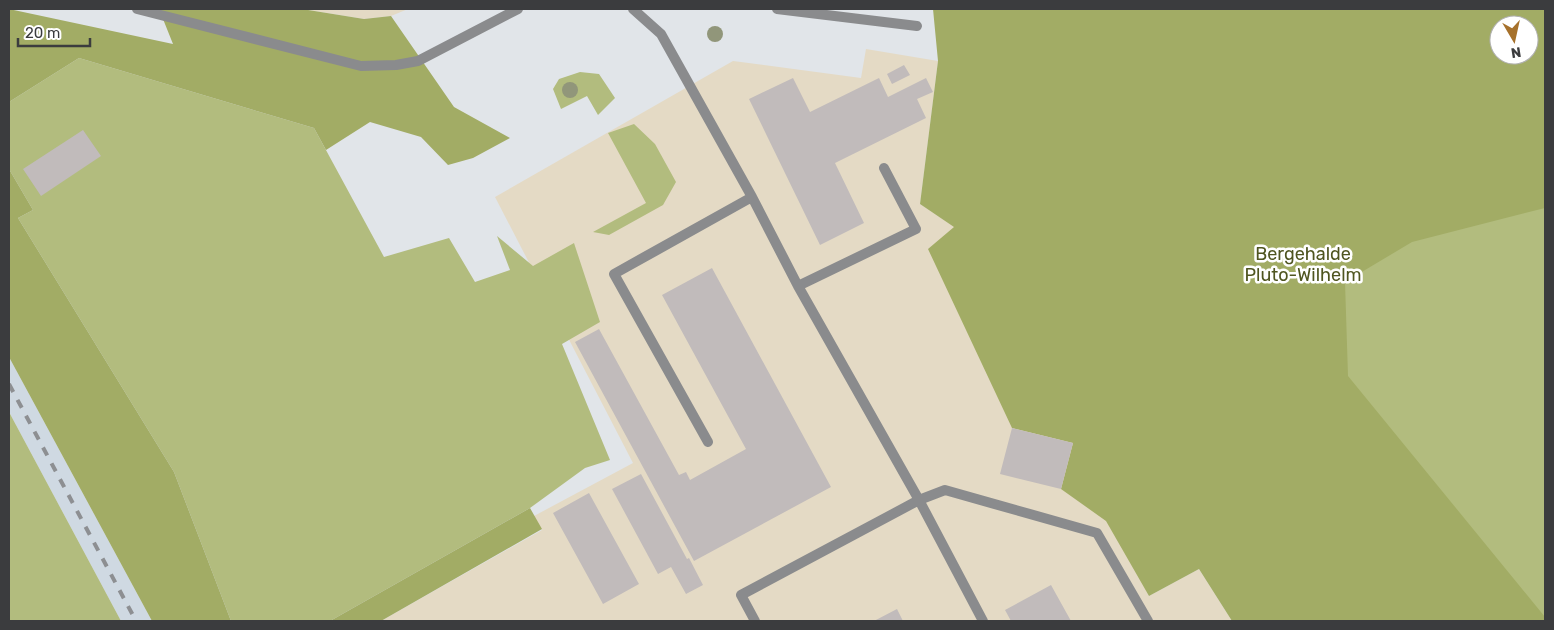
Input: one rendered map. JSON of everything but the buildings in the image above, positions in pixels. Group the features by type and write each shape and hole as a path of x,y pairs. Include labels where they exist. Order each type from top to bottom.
{"lane":[{"path":"137,9 361,66 396,65 418,61 518,9"},
{"path":"633,9 661,34 752,198 798,286 919,500 983,621"},
{"path":"777,9 916,26"},
{"path":"798,286 916,229 884,168"},
{"path":"708,442 614,274 752,198"},
{"path":"755,621 742,595 919,500 945,490 1097,532 1148,621"}],"shaded area":[{"path":"302,9 408,9 391,16 364,19"},
{"path":"866,49 938,61 920,204 955,227 1077,444 1149,596 1199,569 1232,621 381,621 542,530 534,516 633,463 495,197 733,61 861,78"},
{"path":"9,357 152,621 121,621 9,412"}],"green space":[{"path":"9,9 173,44 159,9 302,9 364,19 391,16 454,107 510,138 473,158 448,165 421,137 370,122 326,150 314,128 79,58 9,102"},
{"name":"Bergehalde Pluto-Wilhelm","path":"933,9 1545,9 1545,208 1412,242 1345,282 1348,376 1545,617 1545,621 1232,621 1199,569 1149,596 1106,521 1061,489 1073,443 1012,428 928,249 954,227 920,204 938,61"},
{"path":"1545,9 1545,621 1001,107 1489,19 1489,65 1539,65 1539,15 1512,15"},
{"path":"79,58 314,128 384,257 449,238 475,282 510,270 497,236 533,266 574,243 600,322 562,344 610,460 585,468 530,508 330,621 231,621 174,472 18,218 33,210 9,169 9,102"},
{"path":"580,72 599,74 615,98 598,115 587,96 561,109 553,89 559,79"},
{"path":"634,124 655,144 676,182 663,205 609,235 593,232 646,203 608,133"},
{"path":"9,169 33,210 18,218 174,472 231,621 152,621 9,357"},
{"path":"9,412 121,621 9,621"},
{"path":"530,508 542,529 381,621 330,621"}],"railway":[{"path":"9,384 136,621"}]}
